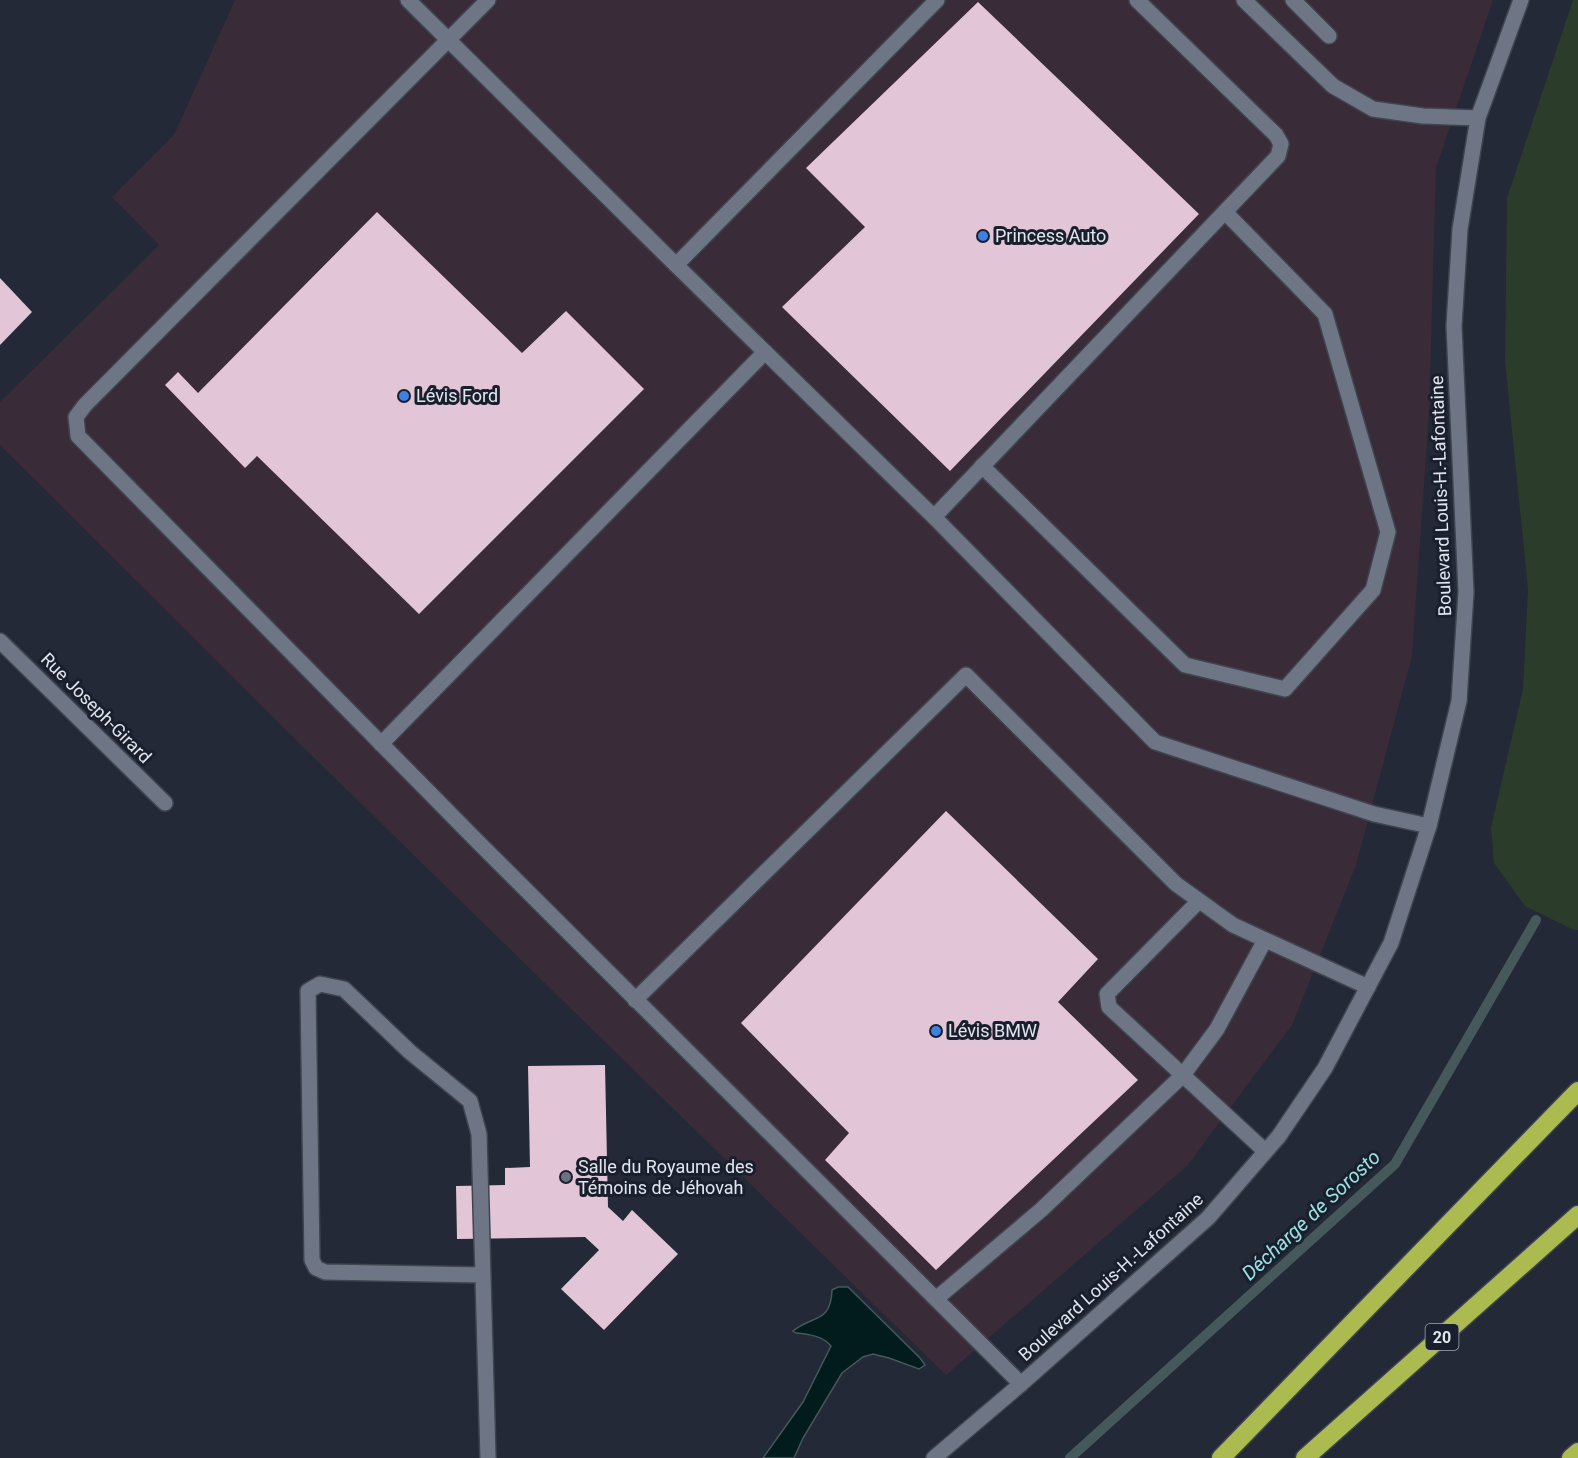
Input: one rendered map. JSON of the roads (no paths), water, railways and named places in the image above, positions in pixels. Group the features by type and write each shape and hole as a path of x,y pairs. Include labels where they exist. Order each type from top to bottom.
{"highway":[{"path":"1221,1458 1578,1091"},
{"name":"20","path":"1305,1458 1578,1215"},
{"path":"1571,1458 1578,1452"}],"street":[{"path":"408,0 934,517 1155,742 1374,814 1429,826"},
{"path":"488,0 85,405 76,417 78,436 804,1170 937,1298 1022,1384"},
{"path":"676,265 936,0"},
{"path":"934,517 1278,156 1281,144 1268,127 1137,0"},
{"path":"1244,0 1333,86 1373,110 1423,116 1478,118"},
{"path":"1293,0 1329,36"},
{"name":"Boulevard Louis-H.-Lafontaine","path":"934,1458 1022,1384 1208,1218 1279,1136 1325,1068 1391,943 1429,826 1459,701 1466,592 1455,326 1460,229 1478,118 1521,0"},
{"path":"982,466 1185,665 1285,688 1373,590 1388,532 1325,314 1225,212"},
{"path":"381,744 765,352"},
{"name":"Rue Joseph-Girard","path":"0,641 165,803"},
{"path":"635,1000 966,675 1176,884 1233,925 1368,987"},
{"path":"1199,901 1107,994 1110,1007 1265,1152"},
{"path":"937,1298 1041,1209 1183,1075 1217,1029 1265,940"},
{"path":"483,1275 325,1272 316,1268 312,1260 308,991 320,984 344,989 410,1052 470,1101 479,1134 483,1275 488,1458"}],"waterway":[{"name":"Décharge de Sorosto","path":"1070,1458 1395,1164 1536,920"}],"place":[{"name":"Princess Auto","path":"983,236"},
{"name":"Lévis Ford","path":"404,396"},
{"name":"Lévis BMW","path":"936,1031"},
{"name":"Salle du Royaume des Témoins de Jéhovah","path":"566,1177"}]}
